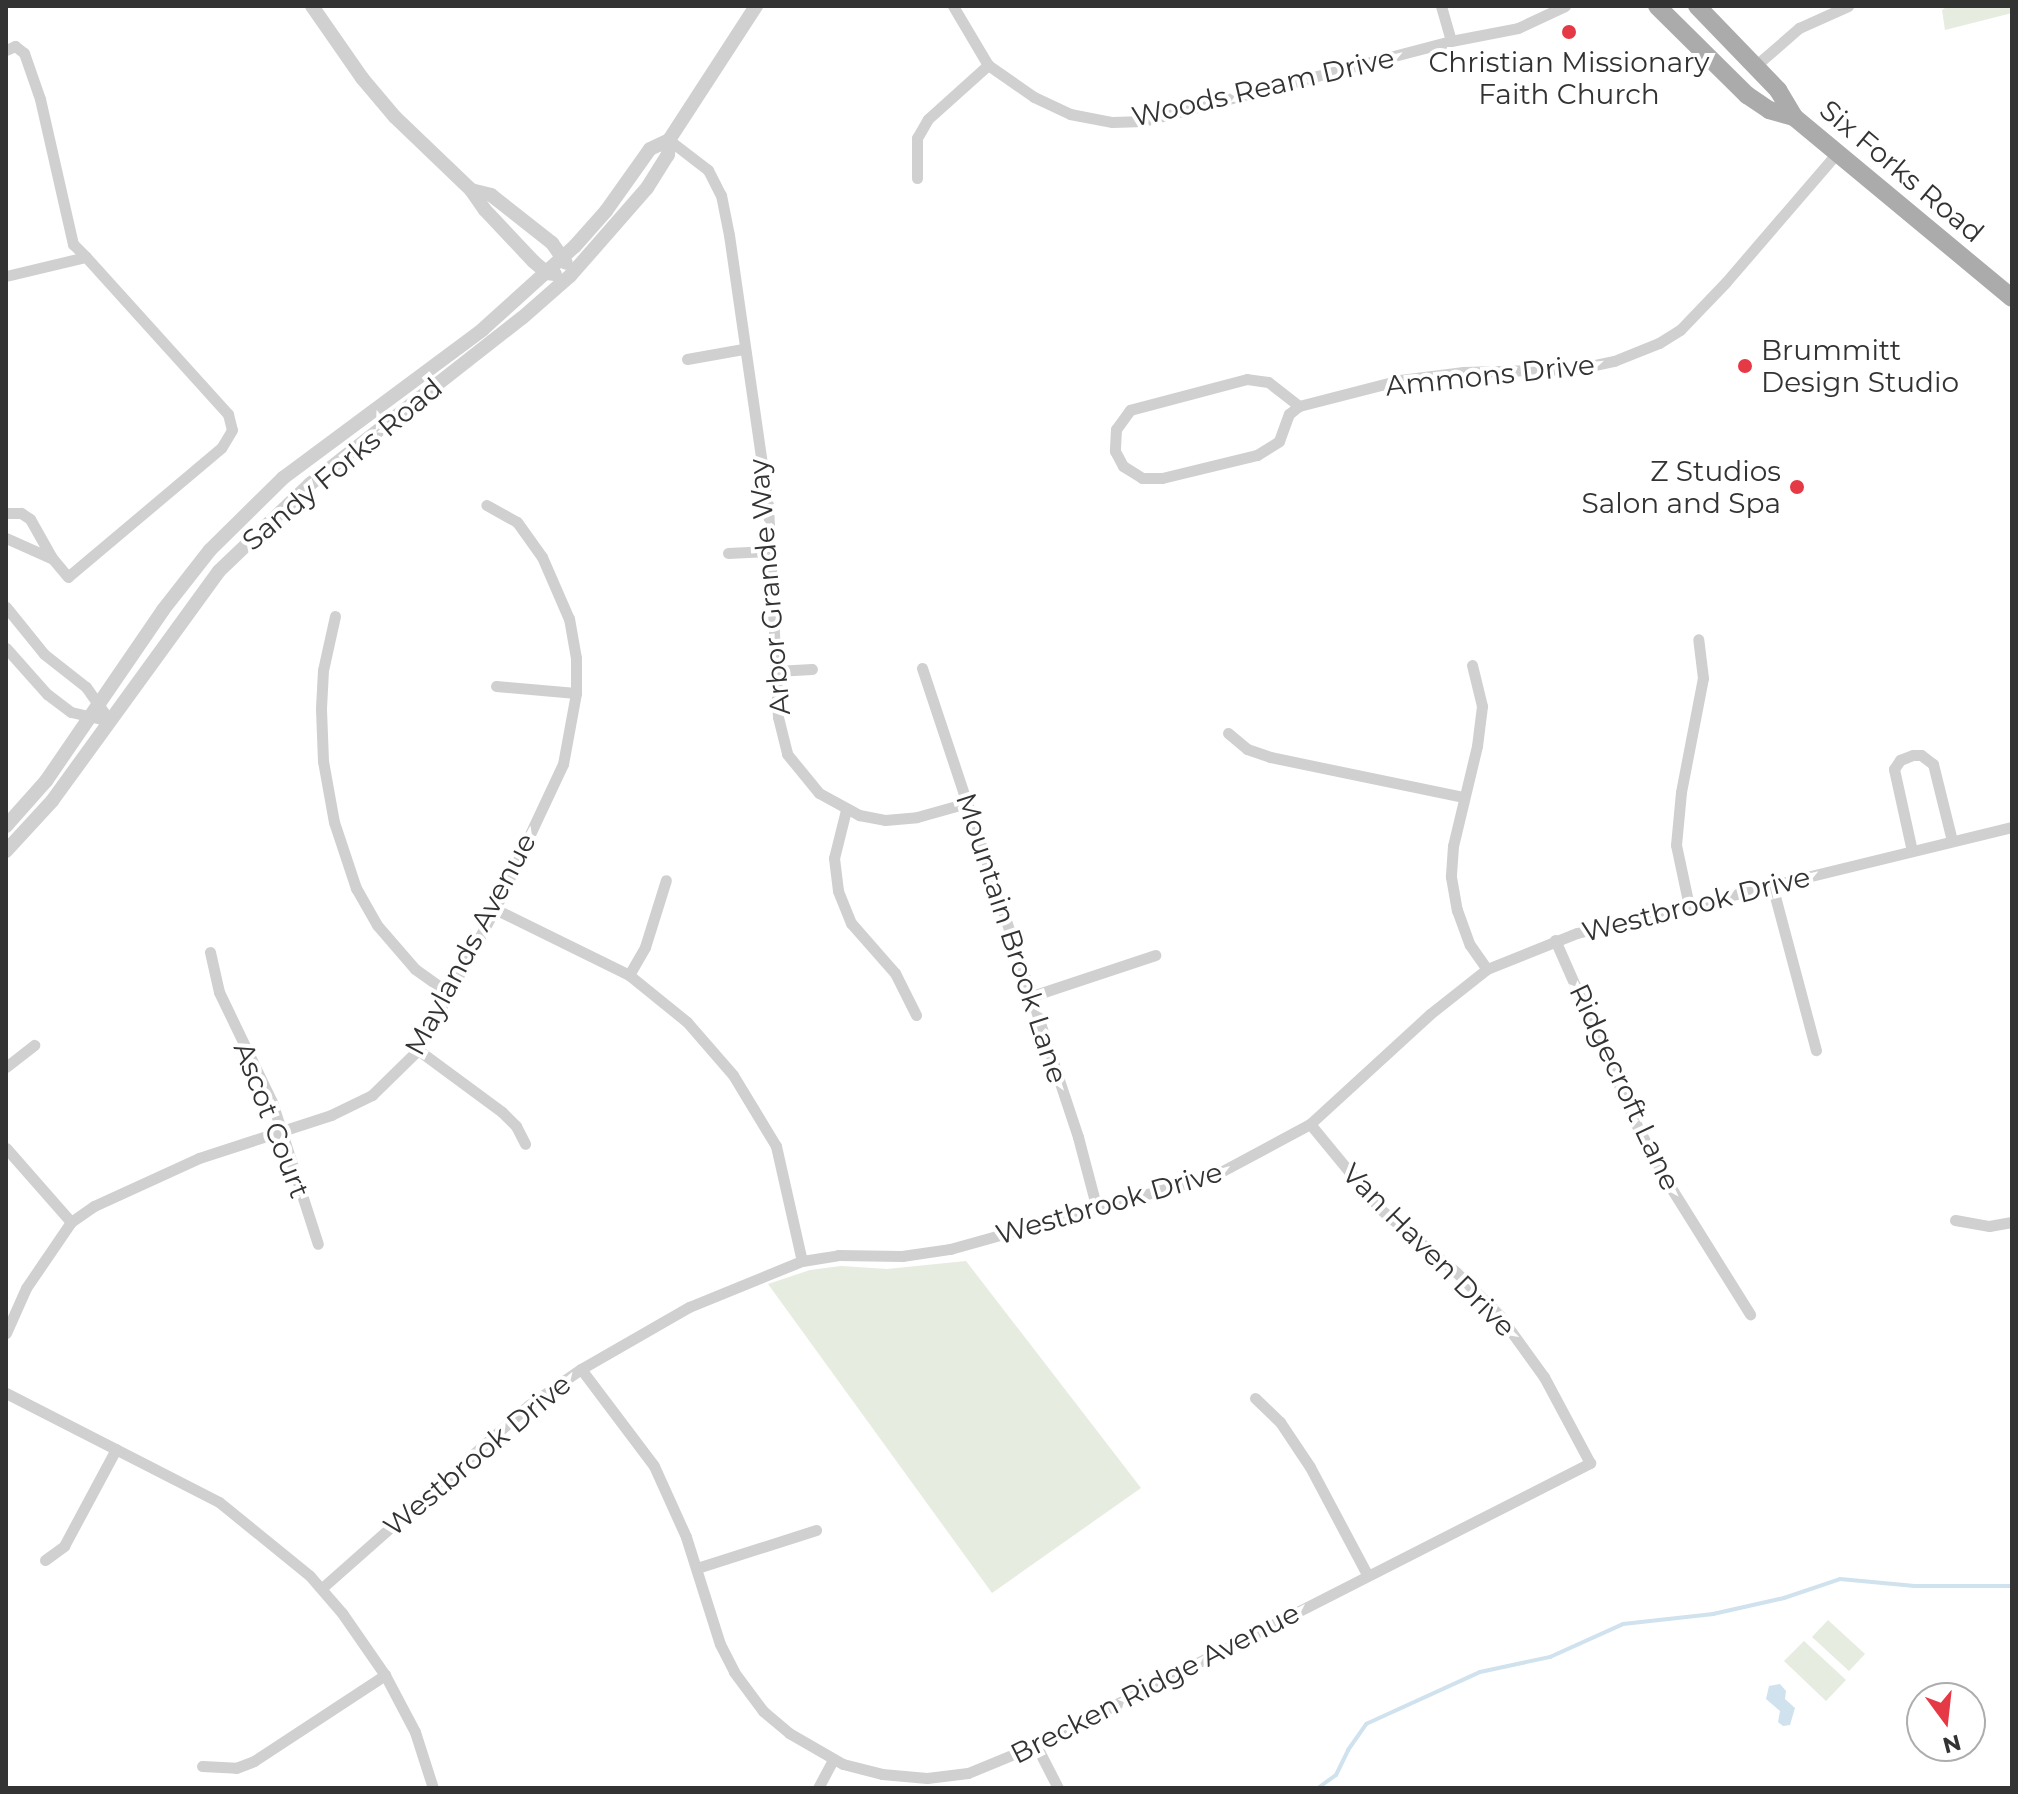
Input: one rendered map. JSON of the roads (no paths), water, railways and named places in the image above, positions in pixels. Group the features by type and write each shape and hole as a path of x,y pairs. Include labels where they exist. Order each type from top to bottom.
{"main road":[{"name":"Six Forks Road","path":"1657,6 1747,95 1769,110 1794,117 2012,298"},
{"name":"Six Forks Road","path":"1697,6 1786,99 1794,117"}],"street":[{"path":"312,6 362,78 395,117 471,190 485,210 547,273 570,276 564,256 491,195 471,190"},
{"name":"Sandy Forks Road","path":"6,851 52,801 219,571 267,522 570,276 647,188 668,155 669,140 756,6"},
{"name":"Woods Ream Drive","path":"953,6 988,65 1034,97 1070,114 1112,122 1144,121 1451,41 1518,28 1553,15 1565,6"},
{"path":"1441,6 1451,41"},
{"path":"1754,67 1799,28 1848,6"},
{"path":"6,50 15,46 24,53 41,104 73,244 228,414 232,430 221,448 68,577 21,513 6,513"},
{"path":"917,178 917,138 928,119 988,65"},
{"name":"Sandy Forks Road","path":"6,826 46,781 189,574 245,513 340,432 482,330 547,273 606,211 650,149 669,140"},
{"name":"Arbor Grande Way","path":"669,140 708,170 721,195 768,505 778,717 787,754 819,793 846,810 885,820 917,817 967,803"},
{"name":"Ammons Drive","path":"1299,406 1400,380 1463,372 1576,369 1614,361 1659,343 1680,330 1726,282 1837,153"},
{"path":"6,276 86,257"},
{"path":"687,359 743,349"},
{"path":"1247,379 1268,382 1299,406 1289,414 1279,441 1257,455 1162,478 1142,478 1123,466 1115,451 1116,429 1130,410 1247,379"},
{"name":"Maylands Avenue","path":"6,1333 26,1288 71,1222 125,1189 199,1158 331,1115 372,1095 418,1050 495,909 563,764 576,693 576,658 569,619 542,557 517,522 486,505"},
{"path":"26,544 39,535"},
{"path":"6,538 26,544 52,558"},
{"path":"728,553 769,551"},
{"path":"6,607 44,654 86,687 94,710 110,721"},
{"path":"335,616 323,670 321,709 323,761 334,822 356,888 377,925 415,969 450,994"},
{"path":"1689,906 1676,845 1681,792 1703,678 1698,639"},
{"path":"6,648 47,694 71,712 94,710"},
{"path":"1472,665 1482,706 1453,846 1451,877 1457,910 1470,945 1487,969"},
{"name":"Mountain Brook Lane","path":"922,668 1078,1137 1097,1209"},
{"path":"776,671 812,669"},
{"path":"496,686 576,693"},
{"path":"1228,733 1247,749 1270,757 1464,797"},
{"path":"1912,851 1894,769 1900,760 1913,755 1921,755 1933,764 1952,841"},
{"path":"846,810 834,858 838,891 851,923 895,973 916,1015"},
{"name":"Westbrook Drive","path":"322,1588 474,1451 581,1369 689,1307 802,1261 838,1255 902,1256 950,1249 1215,1175 1310,1124 1430,1014 1487,969 1555,940 2012,828"},
{"path":"629,975 645,947 666,880"},
{"path":"1772,885 1816,1050"},
{"path":"495,909 629,975 687,1022 741,1086 776,1146 802,1261"},
{"name":"Ridgecroft Lane","path":"1555,940 1638,1128 1668,1183 1750,1314"},
{"name":"Ascot Court","path":"210,952 212,976 258,1069 318,1244"},
{"path":"1032,996 1155,955"},
{"path":"6,1067 34,1045"},
{"path":"418,1050 502,1112 516,1126 525,1144"},
{"name":"Van Haven Drive","path":"1310,1124 1380,1209 1456,1272 1500,1316 1544,1377 1590,1463"},
{"path":"6,1148 71,1222"},
{"path":"1955,1220 1989,1226 2012,1222"},
{"name":"Brecken Ridge Avenue","path":"581,1369 654,1466 697,1568 720,1644 734,1672 772,1718 833,1760 882,1774 927,1778 968,1773 1036,1745 1590,1463"},
{"path":"6,1393 219,1502 322,1588 385,1675 415,1732 433,1788"},
{"path":"1255,1398 1280,1422 1310,1467 1367,1574"},
{"path":"45,1560 64,1546 116,1449"},
{"path":"697,1568 816,1530"},
{"path":"202,1766 236,1768 254,1761 385,1675"},
{"path":"1036,1745 1058,1788"},
{"path":"818,1788 833,1760"}],"water":[{"path":"1780,1684 1786,1691 1785,1699 1795,1708 1790,1725 1783,1726 1778,1722 1780,1711 1766,1699 1769,1686"}],"waterway":[{"path":"1318,1788 1336,1775 1366,1724 1480,1672 1550,1657 1623,1624 1713,1614 1784,1598 1840,1579 1915,1586 2012,1586"}],"place":[{"name":"Christian Missionary Faith Church","path":"1569,32"},
{"name":"Brummitt Design Studio","path":"1745,366"},
{"name":"Z Studios Salon and Spa","path":"1797,487"}]}
